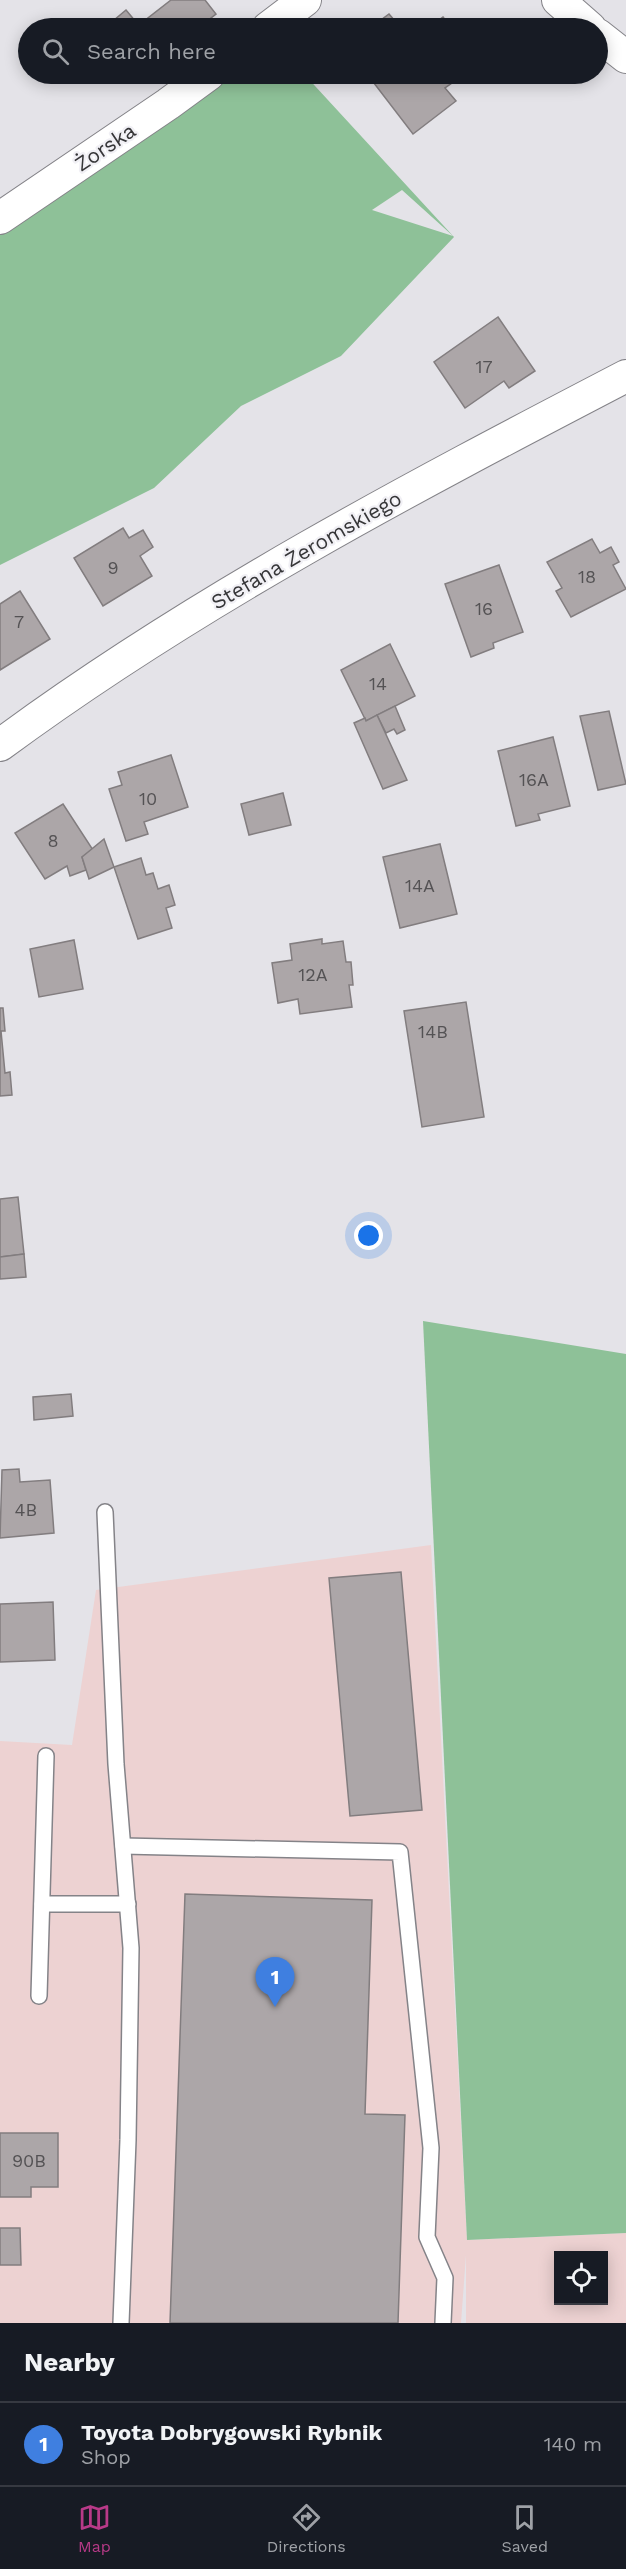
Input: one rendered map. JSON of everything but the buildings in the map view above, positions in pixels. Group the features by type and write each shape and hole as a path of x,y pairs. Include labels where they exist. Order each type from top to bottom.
{"street":[{"path":"281,18 305,0"},
{"path":"558,0 579,18"},
{"path":"608,43 626,57"},
{"name":"Żorska","path":"0,218 195,84"},
{"name":"Stefana Żeromskiego","path":"0,745 168,630 378,507 626,376"}],"lane":[{"path":"105,1512 116,1764 131,1948 121,2323"},
{"path":"39,1996 46,1756"},
{"path":"123,1846 400,1852 431,2148 427,2236 445,2278 443,2323"},
{"path":"42,1904 128,1904"}],"shaded area":[{"path":"431,1545 467,2240 626,2233 626,2323 466,2323 466,2255 461,2323 0,2323 0,1741 72,1745 96,1590"}],"green space":[{"path":"206,84 313,84 454,237 341,356 241,406 154,488 0,565 0,223","holes":["402,190 453,236 372,210"]},
{"path":"423,1321 626,1354 626,2233 467,2240"}],"place":[{"name":"Toyota Dobrygowski Rybnik","path":"275,2007"}]}
